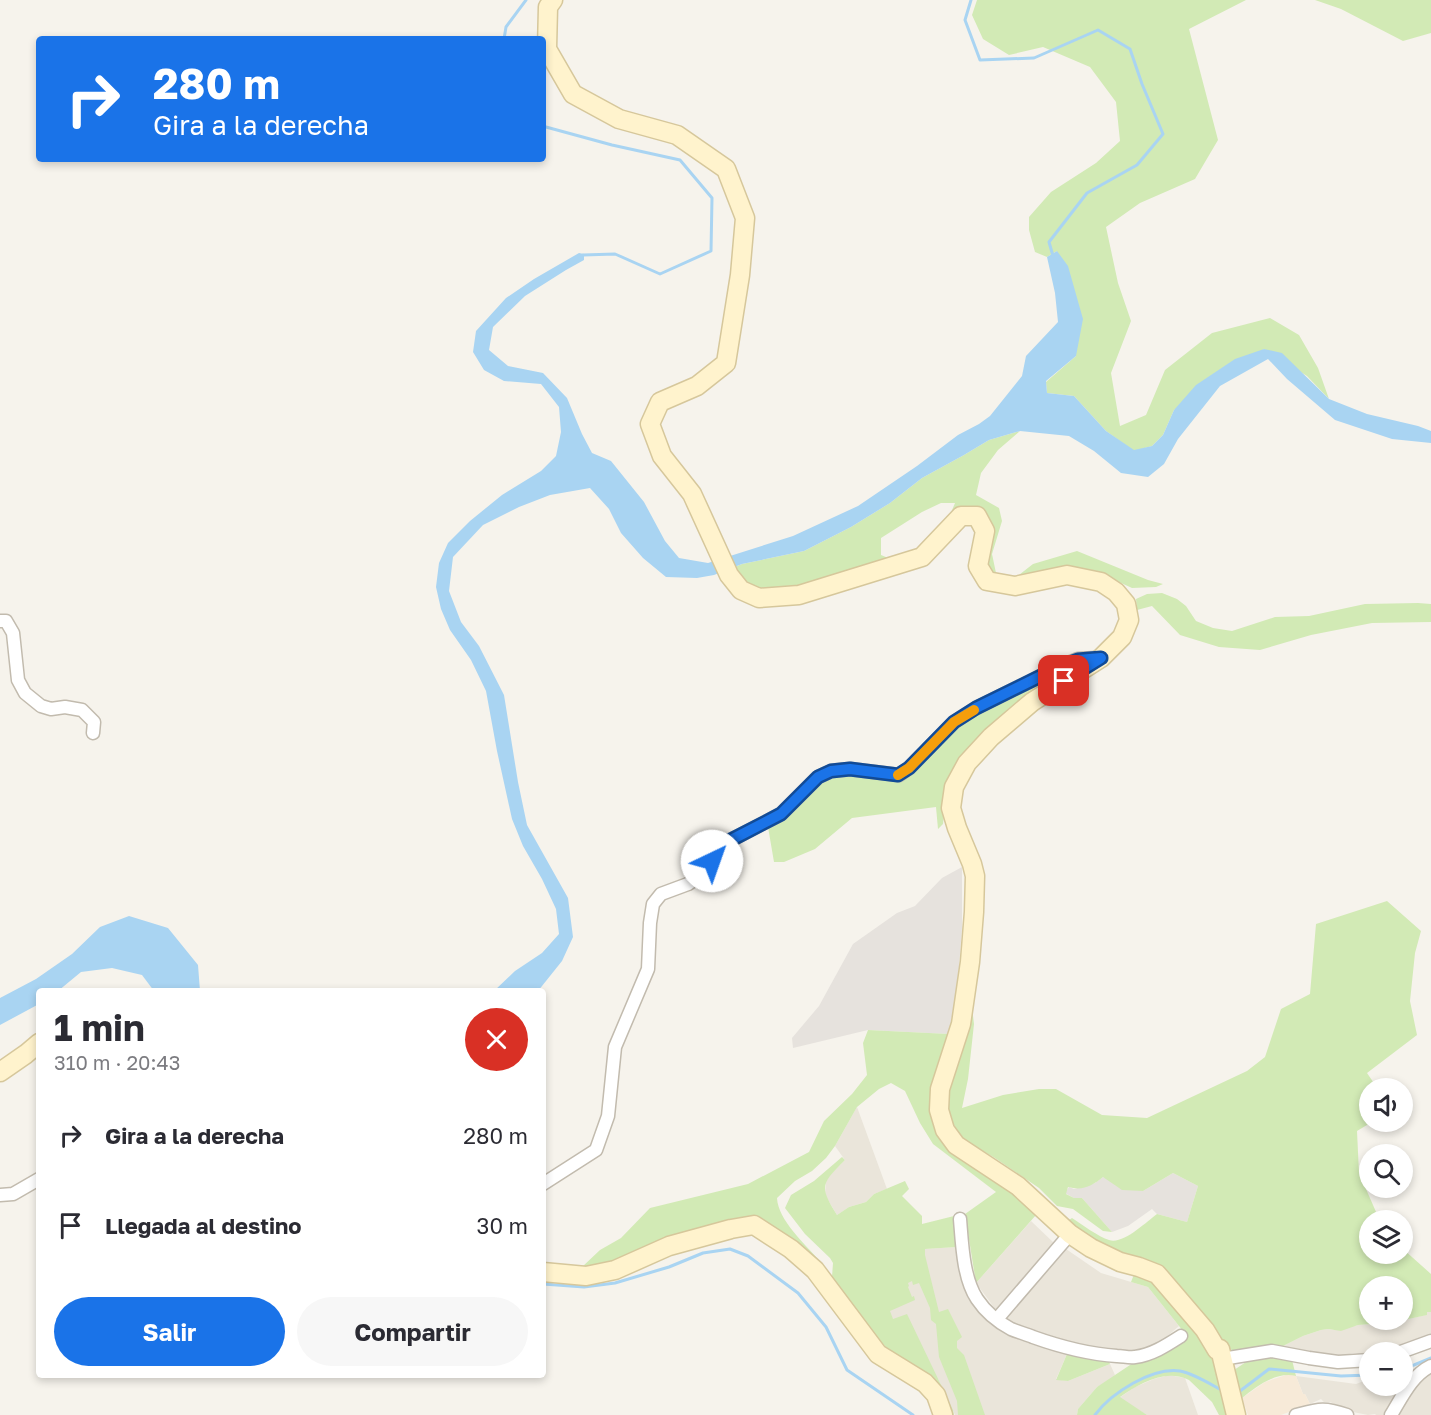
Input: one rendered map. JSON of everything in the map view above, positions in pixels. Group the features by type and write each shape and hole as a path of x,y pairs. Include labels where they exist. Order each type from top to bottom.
{"main road":[{"path":"554,0 548,7 547,49 573,94 619,118 677,135 726,169 745,218 740,274 726,363 697,386 660,402 650,424 662,456 692,494 729,575 741,590 759,598 799,595 922,557 962,516 977,516 985,531 978,566 987,581 1015,586 1067,575 1101,582 1126,604 1129,620 1122,637 1101,658 1032,702 991,737 968,762 954,787 951,808 975,876 974,912 961,1024 940,1089 939,1110 945,1130 956,1145 1018,1186 1070,1234 1091,1248 1120,1262 1157,1274 1205,1330 1217,1350 1220,1349 1236,1415"},
{"path":"0,1072 36,1046"},
{"path":"546,1272 586,1276 615,1270 669,1246 754,1225 791,1249 815,1270 878,1354 925,1383 936,1395 943,1415"}],"street":[{"path":"0,621 6,621 13,633 18,680 26,693 40,706 51,709 65,707 82,710 94,722 93,732"},
{"path":"546,1182 596,1150 608,1116 615,1047 648,969 653,904 661,894 688,884 705,872 729,841 781,814 818,777 831,771 850,769 898,775 909,768 954,722 976,708 1059,667 1078,660 1101,658"},
{"path":"0,1195 13,1194 36,1181"},
{"path":"960,1219 969,1282 976,1297 986,1310 1012,1330 1058,1346 1098,1355 1134,1357 1149,1354 1181,1336"},
{"path":"997,1319 1070,1234"},
{"path":"1413,1348 1431,1341"},
{"path":"1224,1358 1272,1351 1309,1359 1338,1362 1359,1361"},
{"path":"1391,1415 1419,1372 1431,1366"},
{"path":"1296,1415 1319,1408 1347,1415"}],"shaded area":[{"path":"962,867 962,928 958,981 949,1034 868,1030 793,1048 792,1038 819,1006 853,944 897,913 915,906 942,878"},
{"path":"857,1107 887,1189 874,1194 866,1202 849,1207 837,1215 825,1195 826,1181 845,1160 835,1146"},
{"path":"1173,1173 1198,1186 1187,1222 1157,1214 1152,1209 1128,1226 1112,1232 1082,1198 1074,1198 1065,1193 1069,1187 1074,1189 1095,1183 1103,1177 1143,1191"},
{"path":"1031,1221 1054,1243 996,1310 976,1283"},
{"path":"957,1247 985,1316 993,1325 1007,1334 1067,1354 1056,1379 1068,1381 1110,1364 1115,1375 1097,1387 1078,1409 1077,1415 955,1415 938,1379 870,1318 925,1249"},
{"path":"1066,1249 1101,1273 1148,1287 1179,1326 1164,1339 1151,1346 1130,1352 1069,1343 1005,1319"},
{"path":"1426,1312 1431,1312 1431,1337 1413,1342 1359,1342 1359,1354 1335,1358 1279,1348 1303,1336 1328,1329 1359,1325 1359,1330 1413,1330 1413,1318 1426,1315"},
{"path":"1431,1371 1431,1415 1397,1415 1408,1396 1413,1396 1413,1388"},
{"path":"1289,1374 1296,1376 1310,1404 1281,1415 1248,1415 1242,1398 1265,1382"},
{"path":"1169,1375 1185,1378 1198,1415 1147,1415 1119,1398 1135,1387"},
{"path":"1296,1376 1359,1383 1359,1396 1399,1396 1386,1415 1353,1412 1321,1399 1310,1404"}],"green space":[{"path":"977,0 1246,0 1189,29 1218,140 1195,179 1140,203 1106,227 1118,283 1131,321 1111,373 1120,426 1146,415 1165,370 1212,333 1270,318 1299,335 1318,368 1329,399 1307,376 1264,349 1174,410 1163,435 1152,446 1134,451 1106,431 1074,396 1047,393 1046,382 1076,356 1057,251 1047,257 1035,252 1029,230 1029,217 1051,192 1096,163 1120,141 1116,102 1090,67 1043,47 1009,55 983,39 972,15"},
{"path":"1315,0 1431,0 1431,33 1403,41 1341,9"},
{"path":"1020,431 998,450 981,473 976,495 999,508 1002,521 992,554 996,573 1015,578 1033,564 1077,551 1163,584 1156,587 1132,588 1108,577 1071,571 1012,583 994,577 989,567 990,520 983,513 972,511 962,514 945,527 955,503 941,503 881,538 881,555 893,560 848,577 776,592 747,586 734,573 732,568 742,564 804,551 851,527 890,503 922,478 989,440"},
{"path":"1162,593 1177,599 1186,606 1196,621 1213,628 1232,631 1275,617 1309,616 1365,604 1431,604 1431,622 1372,623 1311,635 1260,650 1219,647 1180,635 1152,606 1137,610 1136,599 1147,594"},
{"path":"1071,665 1024,702 945,805 943,824 938,829 936,807 852,818 815,849 784,862 774,862 768,827 823,780 836,774 886,778 969,717"},
{"path":"1387,901 1421,931 1415,953 1410,1001 1417,1035 1367,1073 1370,1078 1359,1078 1359,1130 1357,1131 1359,1198 1370,1198 1375,1210 1359,1210 1359,1264 1413,1264 1413,1258 1431,1274 1431,1312 1427,1312 1427,1315 1413,1318 1413,1276 1359,1276 1359,1325 1341,1331 1321,1330 1279,1348 1236,1352 1228,1348 1135,1258 1104,1247 1068,1223 1072,1218 1100,1236 1115,1241 1141,1227 1157,1214 1187,1222 1198,1186 1173,1173 1143,1191 1122,1190 1103,1177 1087,1187 1068,1187 1066,1194 1074,1198 1082,1198 1112,1232 1103,1231 1073,1209 1057,1206 1039,1188 963,1139 949,1117 947,1100 971,1000 974,1024 968,1079 962,1108 1003,1095 1039,1089 1056,1089 1102,1115 1147,1118 1247,1071 1265,1057 1281,1009 1310,994 1316,924"},
{"path":"868,1030 949,1034 933,1119 1036,1215 976,1283 965,1214 996,1192 933,1144 905,1091 891,1083 879,1089 857,1107 826,1158 777,1198 787,1223 819,1260 818,1267 760,1223 617,1263 582,1267 600,1250 621,1238 650,1208 748,1184 809,1152 824,1121 852,1094 867,1075 863,1043"},
{"path":"842,1157 845,1160 827,1180 825,1186 827,1198 837,1215 849,1207 866,1202 874,1194 905,1181 909,1189 902,1196 922,1216 922,1224 954,1216 957,1247 925,1249 925,1255 939,1312 948,1309 962,1337 957,1341 957,1348 964,1355 985,1415 958,1415 957,1401 939,1357 936,1324 931,1320 930,1308 919,1283 913,1285 912,1281 908,1283 915,1300 890,1311 893,1319 907,1314 954,1415 947,1415 873,1333 840,1292 832,1277 833,1263 830,1258 805,1234 785,1208 791,1195 814,1181"},
{"path":"1135,1272 1153,1278 1217,1356 1230,1415 1219,1415 1212,1402 1189,1380 1171,1376 1153,1379 1120,1397 1147,1415 1077,1415 1078,1409 1097,1387 1133,1363 1149,1358 1187,1336 1148,1287 1131,1282"},
{"path":"1067,1354 1110,1364 1068,1381 1056,1380"},
{"path":"1272,1358 1292,1360 1296,1376 1274,1378 1242,1398 1236,1395 1231,1372 1246,1362"}],"water":[{"path":"1057,251 1068,266 1083,319 1076,356 1046,381 1047,393 1074,396 1106,431 1134,450 1152,446 1163,435 1174,410 1196,385 1235,359 1264,349 1282,353 1329,399 1367,414 1431,431 1431,443 1392,439 1335,420 1287,379 1268,359 1220,386 1178,439 1164,464 1148,477 1121,473 1094,451 1069,436 1020,431 989,440 922,478 890,503 851,527 804,551 742,564 714,575 697,578 666,577 643,558 621,533 609,509 590,488 550,495 483,525 453,557 449,591 461,622 479,646 504,695 527,825 568,898 573,937 562,961 540,988 497,988 515,971 542,953 559,934 556,909 523,846 512,819 486,691 471,660 450,630 441,609 436,587 439,563 448,543 470,521 502,495 541,471 556,456 561,432 559,407 541,384 504,381 484,370 473,352 476,331 506,298 579,253 584,254 584,260 525,296 493,327 489,350 508,366 543,373 567,398 592,453 611,461 644,502 665,541 679,558 708,563 793,536 858,506 958,435 990,416 1022,376 1026,356 1058,322 1055,293 1047,257"},
{"path":"129,916 168,928 198,965 200,988 152,988 142,975 112,968 81,972 62,988 36,988 36,1006 0,1025 0,998 36,979 72,954 100,927"}],"waterway":[{"path":"504,36 506,27 526,0"},
{"path":"971,0 965,20 980,60 1034,58 1098,30 1130,49 1163,134 1137,165 1087,193 1049,242 1053,256"},
{"path":"546,127 680,160 712,198 711,251 660,274 615,254 583,255"},
{"path":"546,1284 584,1287 615,1283 669,1267 703,1253 730,1249 748,1256 798,1293 826,1327 847,1370 913,1415"},
{"path":"1413,1365 1431,1358"},
{"path":"1235,1391 1240,1391 1269,1369 1341,1376 1359,1375"},
{"path":"1095,1415 1122,1390 1157,1373 1180,1371 1191,1374 1223,1391"}],"slow traffic":[{"path":"898,775 909,768 954,722 974,710"}],"route":[{"path":"712,861 729,841 781,814 818,777 831,771 850,769 898,775 909,768 954,722 976,708 1059,667 1078,660 1101,658 1064,681"}]}
